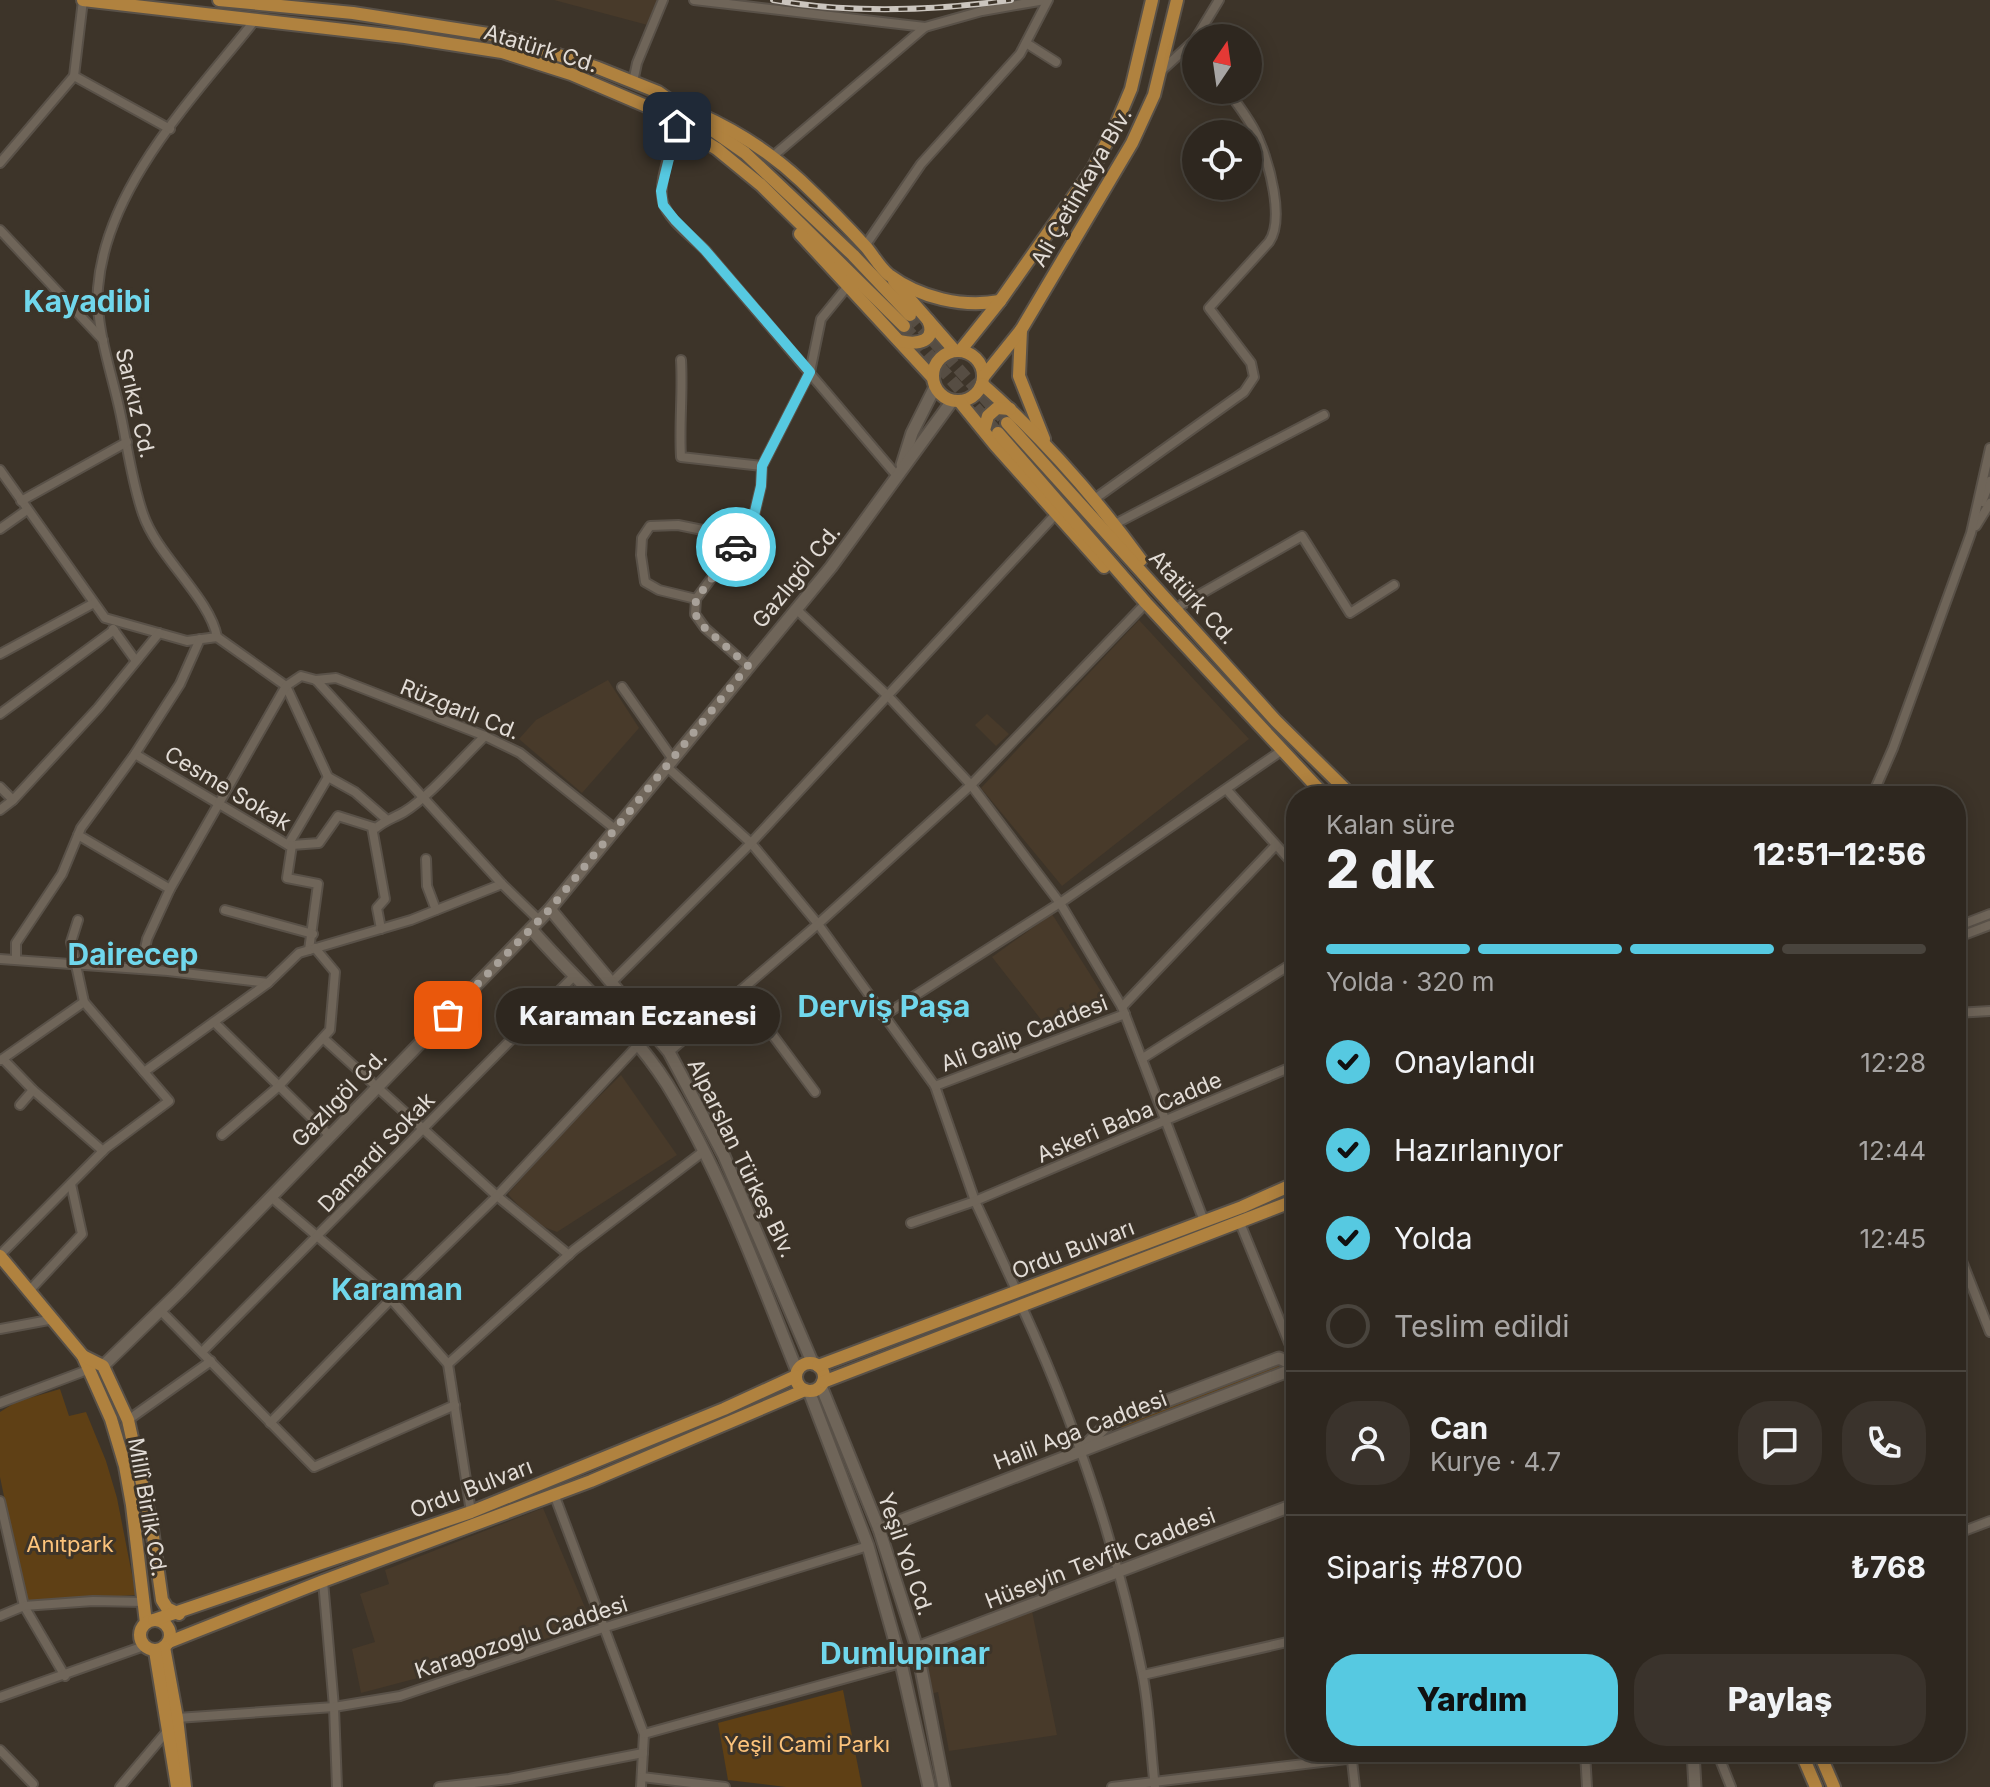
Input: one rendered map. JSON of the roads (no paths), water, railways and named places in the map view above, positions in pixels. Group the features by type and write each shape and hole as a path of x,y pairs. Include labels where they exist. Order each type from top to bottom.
{"main road":[{"name":"Atatürk Cd.","path":"83,0 405,37 502,52 571,74 646,106 717,149 761,185 907,321 853,255 745,153 658,92 501,36 353,13 219,0"},
{"name":"Ali Çetinkaya Blv.","path":"958,351 1000,301 1092,170 1131,89 1152,0"},
{"name":"Ali Çetinkaya Blv.","path":"983,380 1021,330 1132,143 1154,95 1177,0"},
{"path":"674,103 727,126 756,144 799,179 865,246 958,351 974,356 983,369 983,380 974,396 956,401"},
{"path":"677,126 777,207 847,287 900,341 934,382 939,393 996,429"},
{"path":"889,274 933,296 956,303 980,305 1000,301"},
{"path":"900,341 915,345 923,341 930,334 928,319"},
{"path":"1021,330 1019,376 1039,430 1054,455"},
{"path":"934,382 935,365 939,359 958,351"},
{"path":"983,380 1115,524 1176,608"},
{"path":"1010,409 997,408 988,416 1055,515 1113,578 1146,603"},
{"name":"Atatürk Cd.","path":"996,429 1146,603 1315,786"},
{"name":"Atatürk Cd.","path":"996,429 1176,608 1276,721 1342,786"},
{"name":"Ordu Bulvarı","path":"150,1622 471,1512 724,1409 797,1374 804,1365 816,1365 1017,1292 1286,1187"},
{"name":"Ordu Bulvarı","path":"158,1646 554,1494 814,1387 1286,1204"},
{"name":"Millî Birlik Cd.","path":"0,1255 83,1356 96,1367 128,1420 152,1529 162,1600 167,1608 179,1614"},
{"path":"797,1374 798,1385 814,1387 823,1373 816,1365"},
{"name":"Millî Birlik Cd.","path":"96,1367 125,1466 144,1602 150,1622 140,1632 158,1646"},
{"path":"150,1622 167,1627 158,1646 177,1787"},
{"path":"158,1646 177,1718 185,1787"},
{"path":"1805,1762 1816,1787"},
{"path":"1823,1762 1834,1787"}],"street":[{"path":"0,163 74,76 83,0"},
{"path":"633,82 637,63 663,0"},
{"path":"694,0 925,27 982,11 1046,0"},
{"path":"865,246 921,164 1020,54 1046,0"},
{"path":"1206,24 1219,0"},
{"name":"Sarıkız Cd.","path":"255,20 170,129 128,189 106,247 98,289 103,340 143,516 177,573 214,621 217,637 286,686"},
{"path":"772,157 925,27"},
{"path":"1026,43 1056,62"},
{"path":"1161,71 1182,53"},
{"path":"74,76 170,129"},
{"path":"1093,500 1244,392 1254,377 1251,363 1209,308 1269,242 1275,234 1277,222 1259,138 1236,104"},
{"path":"677,126 661,191 663,205 898,477"},
{"path":"0,230 103,340"},
{"path":"748,666 705,628 695,614 696,599 752,524 761,486 762,466 810,372 821,319 847,287"},
{"path":"681,360 684,395 679,432 681,457 762,466"},
{"name":"Gazlıgöl Cd.","path":"898,477 912,433 934,382"},
{"name":"Gazlıgöl Cd.","path":"96,1367 161,1311 550,909 831,567 956,401"},
{"path":"1115,524 1324,415"},
{"path":"21,501 127,442"},
{"path":"1971,533 1990,448"},
{"path":"0,470 136,661"},
{"path":"1876,786 1990,481"},
{"path":"1971,533 1990,503"},
{"path":"0,529 27,510"},
{"path":"611,983 751,843 1055,515"},
{"path":"696,599 659,590 645,582 641,555 644,532 650,526 664,524 742,538"},
{"path":"1176,608 1302,536 1350,613 1394,585"},
{"path":"0,654 94,603"},
{"path":"669,1052 818,924 971,785 1146,603"},
{"path":"796,609 889,697 971,785 1060,903 1123,1010 1204,1221"},
{"path":"105,618 187,641 217,637"},
{"path":"0,714 114,630"},
{"path":"0,810 13,800 98,708 159,633"},
{"path":"16,959 16,943 62,874 78,835 180,684 200,639"},
{"name":"Rüzgarlı Cd.","path":"286,686 301,676 316,680 336,678 485,736 520,753 615,829"},
{"path":"316,680 535,924"},
{"path":"286,686 328,777 355,792 386,819"},
{"path":"141,969 147,939 170,889 286,686"},
{"path":"622,687 669,762 751,843 818,924 935,1086 975,1201 1017,1292"},
{"path":"381,929 377,908 385,899 372,827 376,828 386,819 404,812 485,736"},
{"path":"883,1016 1060,903 1281,751"},
{"name":"Cesme Sokak","path":"135,754 290,845 319,843 338,816 372,827"},
{"path":"222,1135 278,1087 330,1030 335,972 312,949 318,884 287,878 290,845 328,777"},
{"path":"0,787 13,800"},
{"path":"1227,790 1286,856"},
{"path":"78,835 170,889"},
{"path":"1123,1010 1276,845"},
{"path":"426,859 427,886 436,910"},
{"path":"144,1072 268,983 299,953 381,929 502,884"},
{"name":"Alparslan Türkeş Blv.","path":"550,909 669,1052 724,1156 816,1365"},
{"path":"225,910 313,934"},
{"path":"1966,923 1990,914"},
{"path":"0,1255 103,1151 169,1101 84,1002 71,942 78,920"},
{"name":"Alparslan Türkeş Blv.","path":"535,924 574,976 638,1045 666,1083 716,1173 797,1374"},
{"path":"1966,934 1990,925"},
{"path":"0,959 75,963 268,983"},
{"path":"1143,1058 1286,967"},
{"name":"Damardi Sokak","path":"202,1352 574,976"},
{"path":"740,991 815,1092"},
{"path":"84,1002 1,1060 103,1151"},
{"name":"Ali Galip Caddesi","path":"935,1086 1123,1010"},
{"path":"1966,1012 1990,1011"},
{"path":"214,1022 330,1136"},
{"path":"323,1038 421,1130 569,1255"},
{"path":"270,1423 497,1196 638,1045"},
{"name":"Askeri Baba Cadde","path":"911,1223 975,1201 1286,1069"},
{"path":"20,1105 33,1090"},
{"path":"448,1364 569,1255 704,1151"},
{"path":"30,1290 82,1234 71,1184"},
{"path":"271,1197 391,1299 448,1364 471,1512"},
{"path":"1240,1223 1286,1339"},
{"path":"1966,1271 1990,1332"},
{"path":"1022,1307 1047,1363 1119,1572 1143,1675 1154,1784"},
{"path":"161,1311 314,1467 455,1405"},
{"path":"0,1329 55,1319"},
{"path":"128,1420 211,1361"},
{"path":"0,1403 96,1367"},
{"name":"Halil Aga Caddesi","path":"879,1529 1286,1368"},
{"name":"Yeşil Yol Cd.","path":"814,1387 879,1529 917,1648 944,1787"},
{"name":"Yeşil Yol Cd.","path":"814,1387 868,1546 901,1663 929,1787"},
{"path":"554,1494 644,1734 642,1782 725,1787"},
{"path":"0,1501 24,1606 65,1676"},
{"name":"Hüseyin Tevfik Caddesi","path":"917,1648 1286,1510"},
{"path":"1966,1530 1990,1521"},
{"name":"Karagozoglu Caddesi","path":"177,1718 334,1707 400,1696 606,1627 868,1546"},
{"path":"323,1581 334,1707 337,1787"},
{"path":"0,1616 24,1606 93,1601 144,1602"},
{"path":"1143,1675 1286,1642"},
{"path":"0,1697 158,1646"},
{"path":"644,1734 901,1663"},
{"path":"120,1787 168,1730"},
{"path":"0,1750 31,1785"},
{"path":"439,1787 509,1779 643,1753"},
{"path":"1112,1787 1309,1762"},
{"path":"1352,1762 1355,1787"},
{"path":"1586,1762 1587,1787"},
{"path":"1694,1762 1695,1787"},
{"path":"1721,1762 1731,1787"}],"tunnel":[{"path":"910,315 1007,423"},
{"path":"904,326 998,433"}],"railway":[{"path":"773,0 862,9 951,7 1011,0"}],"place":[{"name":"Karaman Eczanesi","path":"448,1015"}],"district":[{"name":"Kayadibi","path":"87,301"},
{"name":"Dairecep","path":"133,954"},
{"name":"Derviş Paşa","path":"884,1006"},
{"name":"Karaman","path":"397,1289"},
{"name":"Dumlupınar","path":"905,1653"}],"park label":[{"name":"Anıtpark","path":"70,1544"},
{"name":"Yeşil Cami Parkı","path":"807,1744"}]}
